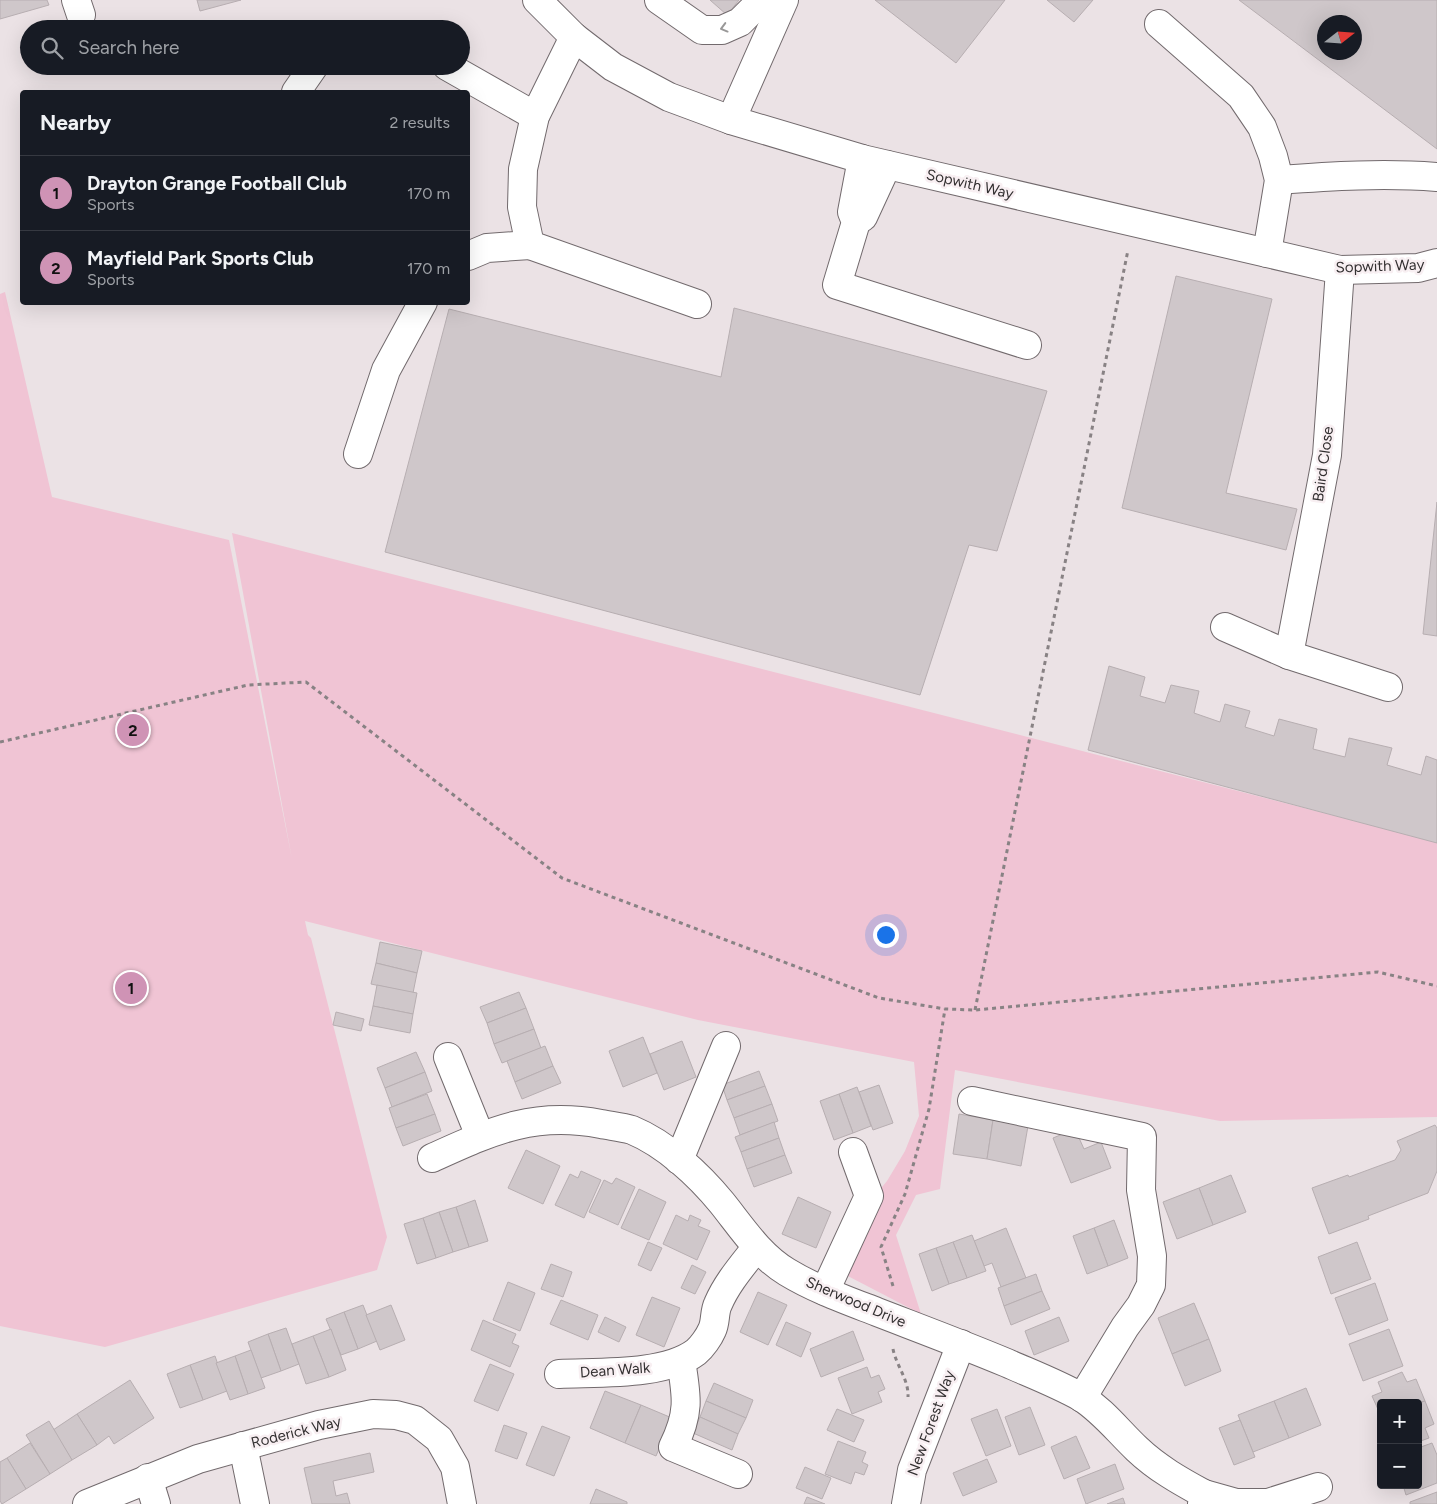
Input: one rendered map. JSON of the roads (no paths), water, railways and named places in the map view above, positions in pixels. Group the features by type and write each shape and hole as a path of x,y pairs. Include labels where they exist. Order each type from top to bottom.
{"street":[{"name":"Sopwith Way","path":"537,0 574,37 613,67 669,97 731,120 875,162 1340,270 1418,268 1437,263"},
{"path":"659,0 702,30 722,30 740,22 762,0"},
{"path":"731,120 784,0"},
{"path":"1159,24 1241,96 1262,127 1273,156 1279,180 1267,253"},
{"path":"530,244 522,207 523,169 535,116 574,37"},
{"path":"297,90 308,75"},
{"path":"463,75 535,116"},
{"path":"875,162 852,212 856,222 837,285 1027,345"},
{"path":"1279,180 1337,176 1408,175 1437,177"},
{"path":"470,255 487,248 530,244 697,304"},
{"name":"Baird Close","path":"1289,655 1327,455 1340,270"},
{"path":"358,454 386,370 421,305"},
{"path":"1225,626 1289,655 1388,687"},
{"path":"679,1160 726,1046"},
{"path":"448,1057 480,1136"},
{"path":"972,1101 1142,1137 1141,1190 1152,1256 1151,1285 1141,1305 1125,1327 1082,1398"},
{"name":"Sherwood Drive","path":"432,1158 480,1136 507,1127 543,1120 579,1120 631,1130 673,1154 720,1201 756,1248 785,1271 825,1291 961,1344 1041,1378 1082,1398 1113,1422 1137,1449 1203,1499 1236,1503 1268,1503 1318,1487"},
{"path":"825,1291 869,1196 853,1152"},
{"name":"Dean Walk","path":"559,1374 634,1371 680,1361 698,1351 713,1329 717,1306 731,1280 756,1248"},
{"name":"New Forest Way","path":"906,1504 912,1470 961,1344"},
{"path":"680,1361 687,1397 683,1428 674,1447 738,1474"},
{"name":"Roderick Way","path":"87,1504 198,1459 319,1425 373,1414 396,1415 416,1420 438,1439 454,1467 462,1504"},
{"path":"243,1446 255,1504"},
{"path":"148,1478 156,1504"}],"place":[{"name":"Mayfield Park Sports Club","path":"133,730"},
{"name":"Drayton Grange Football Club","path":"131,988"}]}
